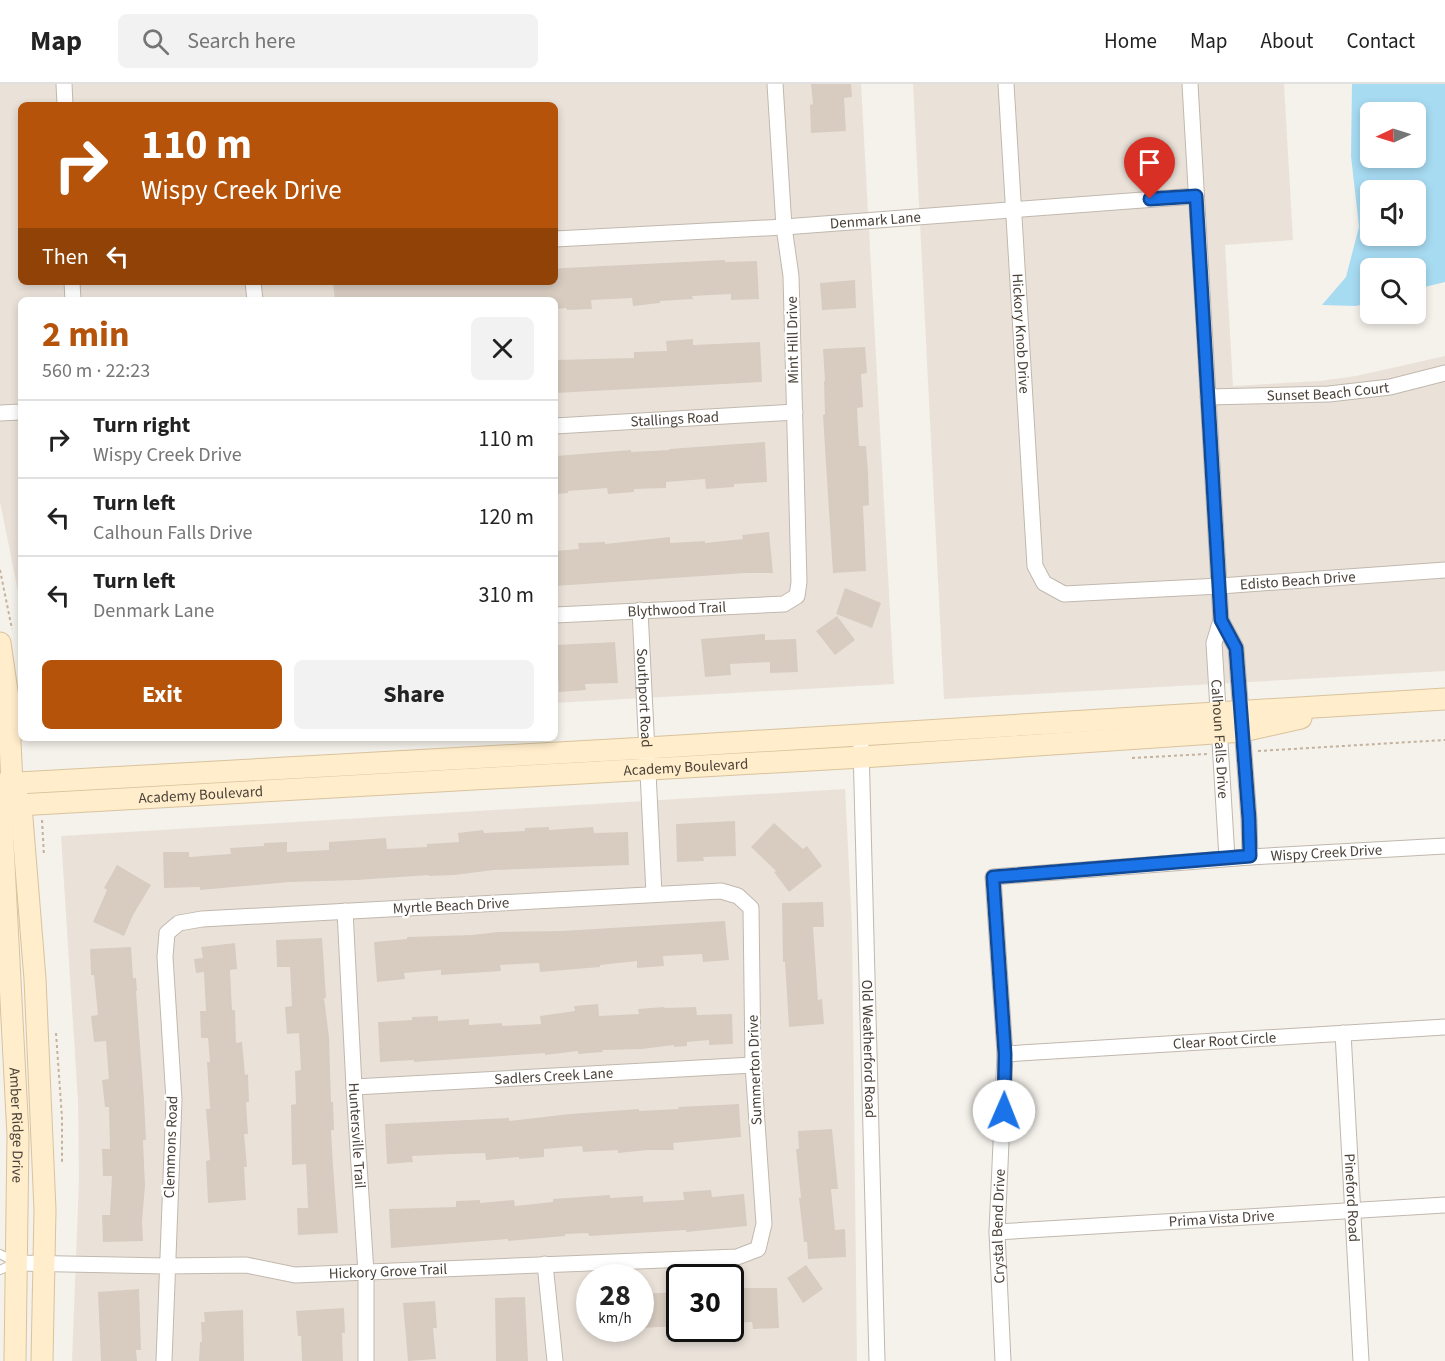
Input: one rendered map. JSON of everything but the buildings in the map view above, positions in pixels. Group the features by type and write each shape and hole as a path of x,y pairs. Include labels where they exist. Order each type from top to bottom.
{"main road":[{"name":"Amber Ridge Drive","path":"7,640 6,784 35,991 45,1210 42,1361"},
{"name":"Academy Boulevard","path":"8,806 862,758 1242,721 1368,704 1445,699"},
{"name":"Academy Boulevard","path":"6,784 861,735 1219,723"},
{"name":"Amber Ridge Drive","path":"8,806 18,1136 6,1262 15,1361"}],"street":[{"path":"64,84 65,102"},
{"name":"Mint Hill Drive","path":"775,84 784,227 791,276 799,582 797,596"},
{"name":"Hickory Knob Drive","path":"1006,84 1035,566 1044,583"},
{"name":"Calhoun Falls Drive","path":"1190,84 1220,586 1221,620 1214,643 1227,858"},
{"name":"Denmark Lane","path":"558,239 784,227 1196,196"},
{"name":"Sunset Beach Court","path":"1208,397 1329,394 1390,387 1445,373"},
{"path":"0,413 18,412"},
{"name":"Stallings Road","path":"558,426 795,412"},
{"name":"Edisto Beach Drive","path":"1044,583 1064,594 1220,586 1445,570"},
{"name":"Blythwood Trail","path":"558,615 783,604 797,596"},
{"name":"Southport Road","path":"640,610 654,894"},
{"name":"Calhoun Falls Drive","path":"1221,620 1236,648 1250,856"},
{"name":"Old Weatherford Road","path":"861,735 877,1361"},
{"name":"Wispy Creek Drive","path":"993,877 1250,856 1445,846"},
{"name":"Crystal Bend Drive","path":"993,877 1005,1054 997,1232 1003,1361"},
{"name":"Myrtle Beach Drive","path":"167,933 179,923 202,919 721,891 738,896"},
{"name":"Summerton Drive","path":"738,896 751,908 753,1065 764,1224 758,1249"},
{"name":"Huntersville Trail","path":"345,911 366,1273 366,1361"},
{"name":"Clemmons Road","path":"164,1361 174,1100 165,957 167,933"},
{"name":"Clear Root Circle","path":"1005,1054 1445,1027"},
{"name":"Pineford Road","path":"1343,1033 1361,1361"},
{"name":"Sadlers Creek Lane","path":"354,1087 753,1065"},
{"name":"Prima Vista Drive","path":"997,1232 1445,1205"},
{"name":"Hickory Grove Trail","path":"6,1262 166,1266 246,1265 295,1275 737,1257 758,1249"},
{"path":"545,1264 555,1361"}],"path":[{"path":"0,570 7,640"}],"shaded area":[{"path":"0,84 861,84 894,684 558,703 558,297 18,297 18,591 0,502"},
{"path":"913,84 1284,84 1293,240 1225,245 1233,386 1320,381 1356,376 1445,356 1445,671 944,699"},
{"path":"845,789 852,926 857,1361 72,1361 79,1179 78,1102 61,836"}],"water":[{"path":"1352,84 1445,84 1445,282 1426,287 1426,258 1360,258 1360,305 1322,305 1346,277 1359,227 1351,156"}],"route":[{"path":"1004,1111 1005,1054 993,877 1250,856 1236,648 1221,620 1196,196 1150,199"}]}
